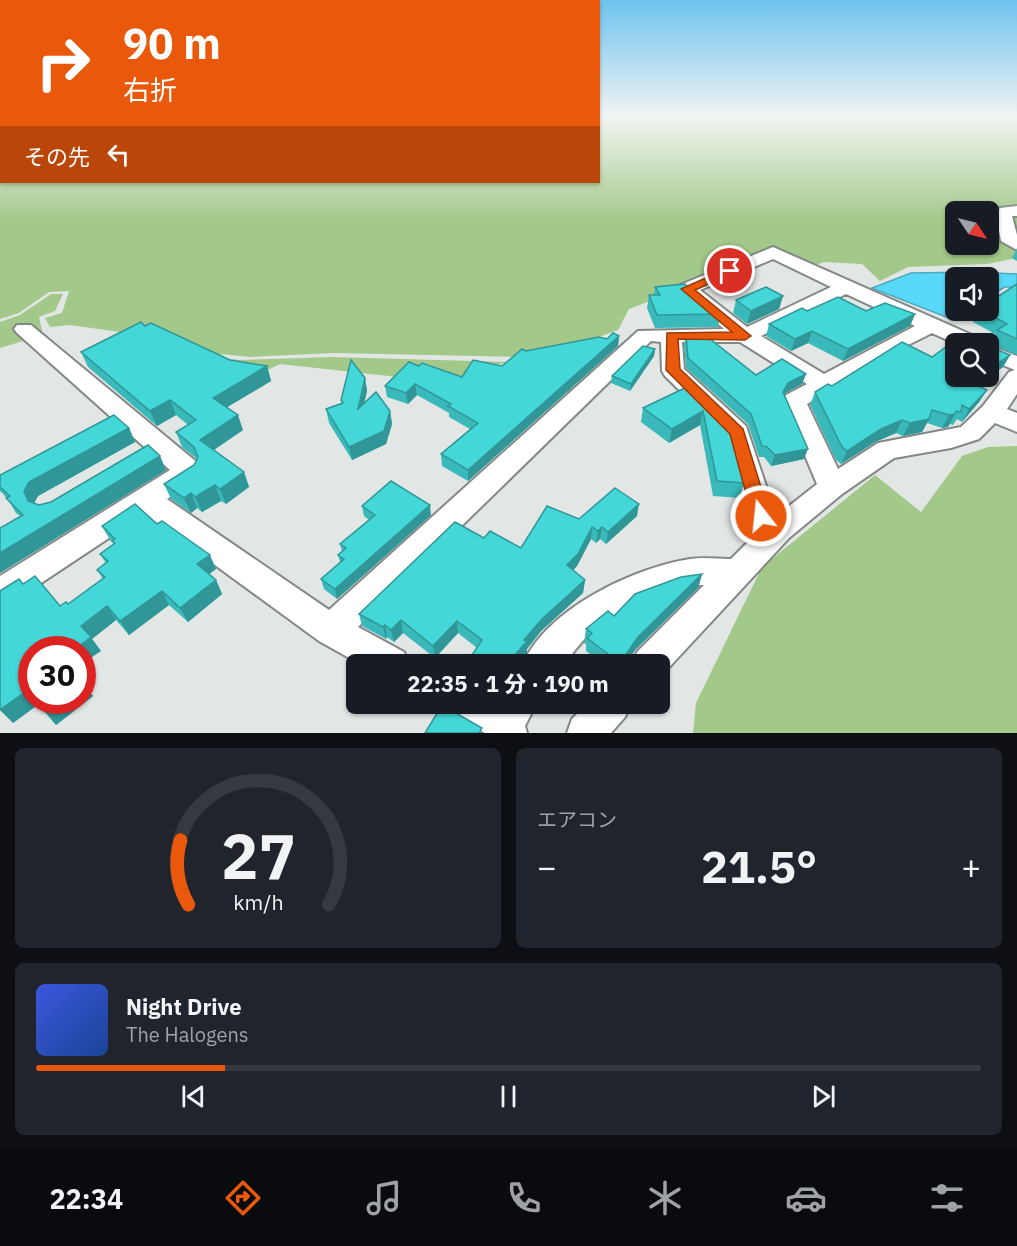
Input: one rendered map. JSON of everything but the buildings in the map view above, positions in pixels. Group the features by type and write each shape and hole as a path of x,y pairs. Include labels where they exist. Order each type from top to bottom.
{"street":[{"path":"1017,211 1006,211 1004,215 1010,241 1017,245"},
{"path":"824,384 745,336 687,289 773,252 951,333"},
{"path":"331,630 645,335 745,336 846,287"},
{"path":"832,487 794,401 902,339 934,325"},
{"path":"0,593 189,471 147,449 24,329"},
{"path":"671,336 673,370 737,432 761,516 779,530"},
{"path":"999,356 1017,364"},
{"path":"658,654 779,530 832,487 887,450 951,439 970,433 992,412 1017,377"},
{"path":"992,412 1017,423"},
{"path":"146,499 331,630 374,654"},
{"path":"550,654 581,620 629,591 690,572 736,572"},
{"path":"494,714 510,720"},
{"path":"585,733 603,714"}],"green space":[{"path":"600,152 1017,152 1017,258 987,264 908,267 880,281 862,264 824,262 810,267 777,252 629,309 618,330 563,350 524,357 334,353 250,357 179,350 141,335 70,325 50,327 45,318 62,313 69,291 49,292 19,313 0,319 0,183 600,183"},
{"path":"51,294 63,294 55,311 39,317 43,335 0,348 0,322 20,315"},
{"path":"186,355 240,360 332,357 514,362 493,365 452,383 280,364 249,379"},
{"path":"1017,446 1017,733 693,733 696,703 762,567 875,475 921,512 962,456 988,447"}],"water":[{"path":"945,272 945,317 872,288 911,273"},
{"path":"999,273 1017,274 1017,287 1005,287 999,290"}],"route":[{"path":"730,271 687,289 745,336 671,336 673,370 737,432 761,516"}]}
